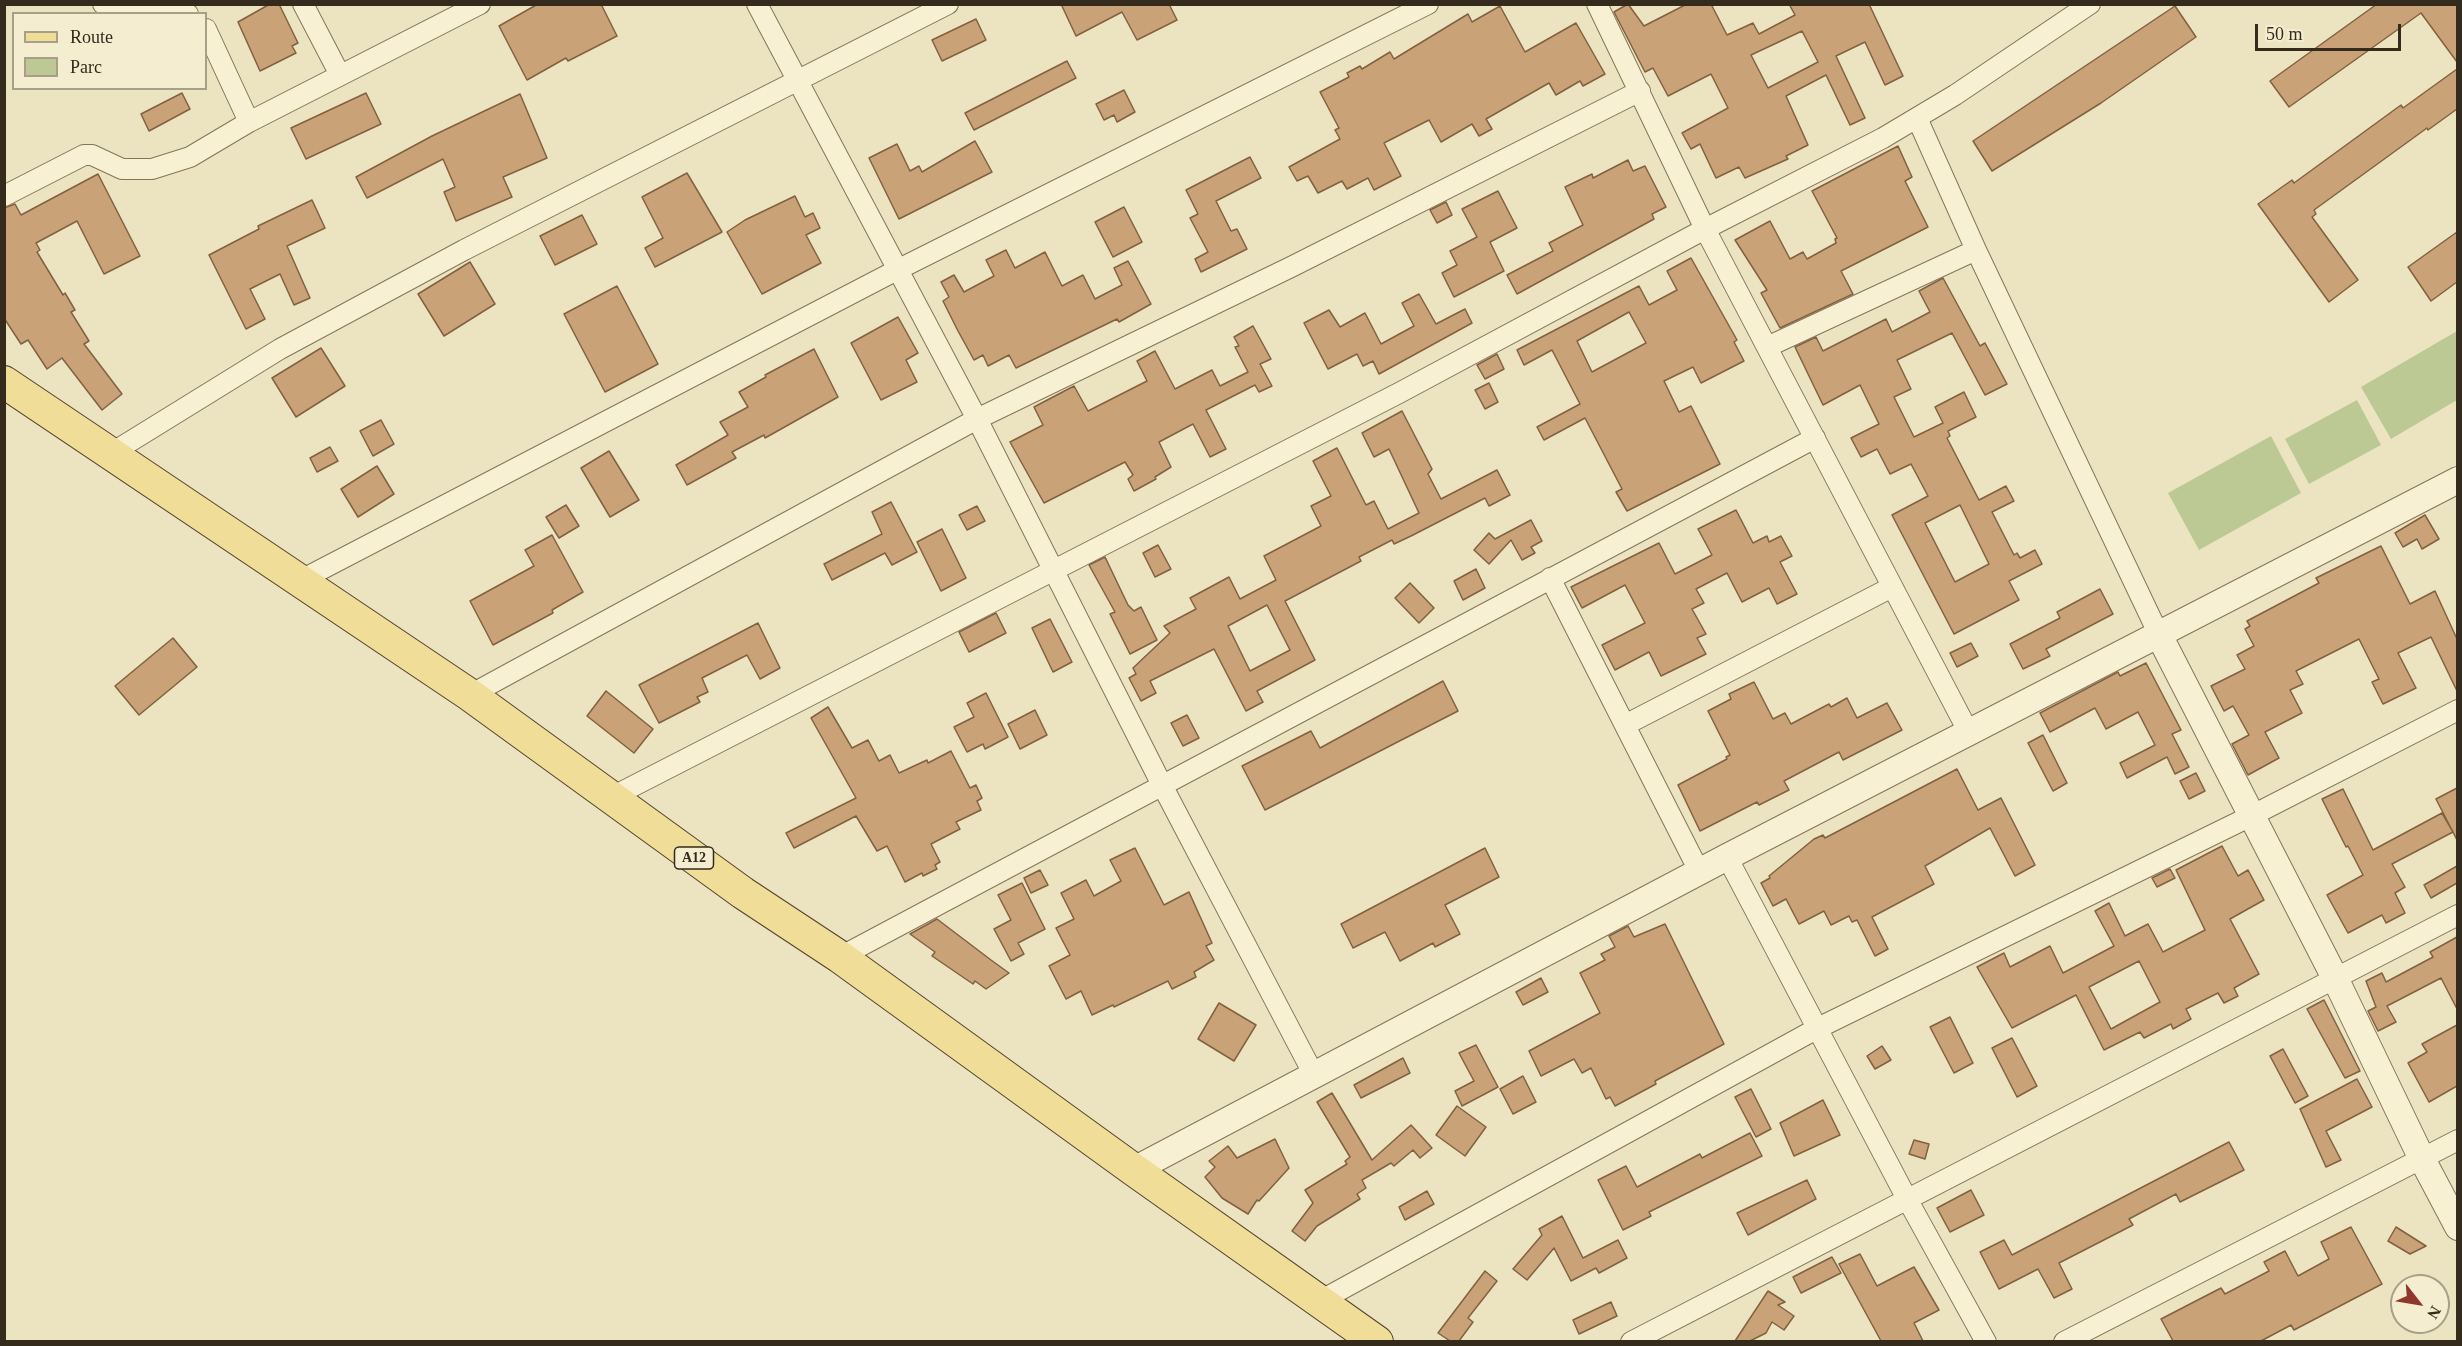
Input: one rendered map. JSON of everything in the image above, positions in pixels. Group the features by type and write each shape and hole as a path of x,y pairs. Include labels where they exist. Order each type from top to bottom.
{"main road":[{"name":"A12","path":"4,382 470,695 743,893 840,957 1134,1170 1377,1341"}],"street":[{"path":"103,4 191,10"},
{"path":"303,4 340,75"},
{"path":"4,195 84,155 92,155 122,169 152,169 190,157 249,122 480,4"},
{"path":"757,4 796,83 977,419 1162,785 1315,1077"},
{"path":"110,454 280,349 464,250 948,4"},
{"path":"301,580 897,270 1428,4"},
{"path":"1597,4 1705,229 1968,731"},
{"path":"610,798 1399,393 1917,118 2090,4"},
{"path":"207,31 249,122"},
{"path":"470,695 977,419 1302,261 1640,91"},
{"path":"1917,118 1976,250 2159,635 2335,978 2421,1159 2457,1227"},
{"path":"1767,347 1976,250"},
{"path":"840,957 1815,438"},
{"path":"1134,1170 1315,1077 1968,731 2159,635 2457,480"},
{"path":"1550,578 1700,871"},
{"path":"1625,725 1892,587"},
{"path":"1320,1301 1818,1028 2251,816 2457,710"},
{"path":"1727,857 1906,1197 1986,1341"},
{"path":"1630,1341 2457,915"},
{"path":"2064,1341 2457,1140"}],"green space":[{"path":"2457,331 2457,400 2391,439 2361,387"},
{"path":"2357,400 2381,445 2309,484 2285,439"},
{"path":"2271,436 2301,493 2199,550 2168,493"}],"building":[{"path":"270,4 279,4 298,43 292,46 296,53 260,71 238,22"},
{"path":"538,4 601,4 617,36 568,61 566,58 527,80 499,26"},
{"path":"1061,4 1169,4 1177,20 1137,40 1122,12 1076,36"},
{"path":"1628,4 1644,26 1687,4 1711,4 1727,35 1753,23 1759,34 1795,15 1789,4 1869,4 1903,76 1885,85 1865,42 1836,56 1865,118 1850,125 1826,75 1786,96 1808,145 1786,156 1788,159 1745,178 1739,167 1716,178 1700,144 1691,149 1682,133 1728,108 1711,74 1668,96 1653,68 1645,72 1614,12","holes":["1802,31 1818,62 1768,88 1751,55"]},
{"path":"2377,4 2457,4 2457,62 2421,13 2289,107 2270,81"},
{"path":"1500,6 1525,52 1576,23 1605,74 1583,86 1580,81 1556,95 1549,83 1486,119 1492,129 1479,136 1472,124 1441,142 1429,120 1384,143 1401,176 1374,190 1368,178 1347,189 1342,181 1318,193 1308,176 1297,181 1289,167 1340,139 1335,130 1339,128 1320,92 1349,77 1347,73 1360,66 1362,69 1390,52 1394,59 1468,14 1472,22"},
{"path":"2175,6 2196,37 2101,103 1992,171 1973,141"},
{"path":"976,19 986,40 942,61 932,40"},
{"path":"1067,61 1076,78 974,130 965,113"},
{"path":"2457,69 2457,109 2314,210 2316,214 2312,217 2358,280 2329,302 2258,204 2292,180 2294,183 2401,105 2403,108"},
{"path":"1124,90 1135,112 1117,122 1114,115 1104,120 1096,104"},
{"path":"182,93 190,109 149,131 141,114"},
{"path":"366,93 381,124 306,159 291,128"},
{"path":"520,94 547,158 503,177 512,197 456,221 444,192 455,187 443,159 367,198 356,177 432,136"},
{"path":"975,141 992,172 899,219 869,158 897,144 910,171 919,166 922,172"},
{"path":"1898,146 1912,177 1905,181 1928,227 1841,271 1853,294 1780,328 1761,293 1767,290 1735,240 1770,221 1790,259 1803,252 1807,259 1836,243 1837,238 1812,191"},
{"path":"1250,157 1261,178 1216,201 1231,231 1237,229 1247,249 1201,272 1195,259 1208,252 1190,218 1198,214 1186,190"},
{"path":"1628,160 1633,171 1645,166 1666,207 1652,214 1654,219 1517,294 1507,275 1553,251 1549,243 1583,225 1565,187 1592,174 1593,178"},
{"path":"687,173 722,232 655,267 645,248 663,238 642,197"},
{"path":"98,174 140,256 104,274 77,221 36,243 40,250 37,252 63,295 65,293 75,310 71,312 89,341 84,344 122,394 102,410 62,358 47,369 28,340 21,344 4,318 4,208 15,204 21,215"},
{"path":"1498,191 1517,228 1490,242 1504,271 1454,297 1442,273 1457,265 1450,251 1477,237 1462,209"},
{"path":"795,196 805,217 813,213 820,228 806,235 821,263 762,294 727,232 745,220"},
{"path":"312,200 325,228 287,246 310,298 294,305 280,274 250,289 265,319 246,329 209,255 259,229 258,226"},
{"path":"1446,202 1452,215 1437,223 1430,210"},
{"path":"1124,207 1142,242 1113,257 1095,222"},
{"path":"582,215 597,244 555,265 540,236"},
{"path":"2457,232 2457,282 2431,301 2408,267"},
{"path":"1006,250 1015,268 1045,252 1062,286 1083,275 1095,299 1122,285 1114,268 1128,261 1151,304 1119,322 1117,319 1016,368 1009,355 988,366 983,355 974,360 943,301 949,297 941,282 954,275 964,292 994,276 986,260"},
{"path":"1691,258 1737,340 1734,342 1744,361 1701,383 1693,367 1664,381 1679,412 1691,406 1720,464 1627,511 1616,492 1622,489 1585,418 1544,440 1537,427 1580,404 1552,350 1524,365 1517,350 1639,286 1649,305 1677,290 1667,271","holes":["1629,312 1646,343 1592,372 1577,341"]},
{"path":"470,262 495,304 444,336 418,294"},
{"path":"1943,278 1980,346 1985,343 2007,384 1985,395 1952,333 1897,360 1911,389 1894,397 1914,437 1943,423 1935,407 1964,392 1976,417 1948,431 1950,436 1947,438 1979,500 2006,486 2014,501 1992,512 2014,555 2017,553 2020,558 2035,550 2042,564 2009,581 2019,600 1954,634 1892,515 1928,496 1911,464 1890,474 1877,449 1861,457 1851,438 1879,424 1860,385 1823,405 1795,347 1816,337 1823,351 1886,319 1892,332 1930,312 1919,291","holes":["1960,505 1989,564 1955,582 1925,523"]},
{"path":"617,286 658,364 605,392 564,314"},
{"path":"1419,294 1436,324 1465,309 1472,323 1379,374 1373,361 1363,366 1357,354 1328,369 1304,323 1329,310 1340,327 1365,313 1381,344 1414,326 1402,303"},
{"path":"898,317 918,353 906,360 917,382 881,400 851,343"},
{"path":"1253,326 1271,359 1260,364 1272,386 1259,392 1255,385 1206,410 1226,449 1210,457 1193,424 1159,442 1171,467 1155,477 1156,479 1134,491 1128,479 1133,475 1125,462 1044,503 1010,442 1043,425 1034,407 1074,386 1088,411 1147,381 1137,361 1155,351 1175,389 1212,370 1220,386 1248,372 1235,347 1239,346 1234,337"},
{"path":"321,348 345,386 296,417 272,378"},
{"path":"814,349 838,397 765,438 764,435 732,452 736,458 687,485 676,465 728,435 720,422 748,407 739,392 766,377 765,375"},
{"path":"1497,354 1504,369 1485,379 1477,365"},
{"path":"1489,383 1498,402 1485,409 1475,390"},
{"path":"1402,411 1432,469 1428,474 1441,499 1497,470 1510,495 1489,506 1485,498 1394,544 1392,540 1359,557 1361,561 1285,601 1315,660 1257,691 1263,702 1246,711 1214,649 1150,681 1156,693 1141,701 1129,678 1136,674 1133,668 1170,633 1164,626 1196,609 1190,598 1229,577 1240,599 1276,580 1264,556 1321,526 1311,506 1331,496 1313,461 1337,448 1366,505 1374,501 1388,529 1419,513 1389,449 1374,457 1362,433","holes":["1267,605 1290,650 1250,671 1228,626"]},
{"path":"381,420 394,444 373,456 360,431"},
{"path":"330,447 338,461 317,472 310,458"},
{"path":"609,451 639,500 610,517 581,468"},
{"path":"377,466 394,494 358,517 341,489"},
{"path":"891,502 917,552 892,565 885,553 832,580 824,564 882,534 872,512"},
{"path":"566,505 579,526 559,538 546,517"},
{"path":"977,506 985,521 967,530 959,515"},
{"path":"1736,510 1753,543 1767,536 1769,542 1781,536 1792,556 1780,562 1797,594 1777,604 1769,588 1742,602 1727,573 1696,589 1704,603 1692,609 1706,634 1697,638 1706,654 1661,676 1649,652 1615,670 1602,645 1645,623 1625,585 1582,608 1571,587 1659,543 1675,574 1712,555 1698,529"},
{"path":"2425,515 2439,539 2422,549 2417,539 2403,547 2395,533"},
{"path":"1531,520 1542,541 1531,547 1535,553 1522,560 1511,540 1489,564 1474,550 1489,533 1495,539"},
{"path":"942,529 966,578 941,591 917,542"},
{"path":"552,535 583,592 552,610 553,613 493,645 470,601 534,566 525,550"},
{"path":"1158,545 1171,569 1155,577 1143,553"},
{"path":"2381,546 2410,604 2435,591 2457,639 2457,691 2431,637 2398,653 2416,688 2383,704 2372,682 2379,679 2359,639 2296,671 2303,684 2290,690 2302,713 2265,732 2279,758 2248,775 2232,744 2249,735 2233,706 2224,711 2211,686 2245,669 2237,655 2254,646 2245,629 2250,626 2247,621 2319,583 2316,578"},
{"path":"1105,557 1128,605 1134,611 1141,607 1157,640 1130,654 1110,614 1115,612 1089,565"},
{"path":"1476,569 1485,588 1463,600 1454,581"},
{"path":"1410,583 1434,608 1419,623 1395,598"},
{"path":"2100,589 2113,614 2046,649 2050,656 2023,669 2010,644 2060,618 2057,612"},
{"path":"996,613 1006,633 969,652 959,632"},
{"path":"1050,619 1072,662 1053,672 1032,628"},
{"path":"758,623 780,668 760,679 747,655 702,678 708,692 697,697 700,702 659,723 639,685"},
{"path":"173,638 197,667 139,715 115,686"},
{"path":"1971,643 1978,656 1957,667 1950,653"},
{"path":"2146,663 2181,730 2172,734 2189,767 2175,774 2167,757 2127,778 2120,763 2155,745 2138,712 2106,729 2095,708 2050,732 2040,713 2118,672 2120,676"},
{"path":"1443,681 1458,711 1265,810 1242,766 1311,731 1320,748"},
{"path":"1754,682 1773,719 1785,713 1791,724 1829,704 1831,707 1847,698 1857,718 1887,703 1902,730 1843,760 1839,752 1784,781 1789,790 1759,805 1757,802 1700,831 1678,785 1727,759 1726,757 1730,755 1708,711 1731,699 1729,694"},
{"path":"606,691 653,729 634,753 587,716"},
{"path":"986,693 1008,737 985,749 983,744 967,752 954,727 974,717 967,703"},
{"path":"828,707 852,748 868,740 879,761 890,755 899,773 927,760 928,763 951,751 970,788 976,785 982,798 977,801 981,810 956,822 960,829 931,844 940,862 935,865 937,869 923,876 922,873 905,882 887,846 877,851 856,816 794,848 786,833 856,798 811,718"},
{"path":"1035,710 1047,735 1020,749 1008,724"},
{"path":"1187,715 1199,738 1183,746 1171,723"},
{"path":"2043,735 2067,783 2053,791 2028,743"},
{"path":"1957,769 1978,810 2001,798 2035,865 2015,876 1990,828 1925,866 1934,884 1872,917 1888,949 1875,956 1857,920 1852,922 1849,916 1831,925 1824,911 1799,924 1786,899 1773,906 1761,883 1770,878 1769,876 1814,839 1823,835 1825,838"},
{"path":"2196,773 2205,791 2189,799 2180,781"},
{"path":"2457,788 2457,840 2436,799"},
{"path":"2343,789 2373,850 2442,813 2453,832 2392,864 2405,887 2395,893 2405,913 2386,923 2382,915 2348,933 2327,895 2363,875 2322,799"},
{"path":"2222,846 2238,876 2248,870 2264,900 2230,919 2259,974 2234,988 2238,996 2224,1003 2218,993 2186,1009 2191,1019 2173,1029 2171,1024 2144,1038 2140,1032 2104,1050 2076,995 2012,1028 1977,967 2004,953 2010,967 2050,946 2063,973 2114,946 2095,911 2109,903 2125,936 2148,924 2163,952 2205,930 2176,870","holes":["2139,961 2160,1002 2111,1029 2089,987"]},
{"path":"1135,848 1164,905 1189,892 1212,943 1206,946 1214,960 1194,972 1196,977 1172,989 1168,981 1092,1015 1081,991 1066,999 1049,966 1070,955 1056,928 1074,919 1061,893 1086,880 1094,896 1121,881 1110,860"},
{"path":"1485,848 1499,877 1445,905 1460,934 1435,947 1433,943 1400,961 1385,932 1353,948 1341,924"},
{"path":"2457,866 2457,883 2431,898 2424,885"},
{"path":"2170,869 2175,878 2157,887 2152,878"},
{"path":"1040,870 1048,885 1031,893 1024,878"},
{"path":"1022,883 1045,929 1018,943 1024,954 1011,961 994,929 1011,920 998,895"},
{"path":"937,919 1009,973 986,989 975,981 973,984 932,956 935,952 910,934"},
{"path":"1665,924 1724,1044 1655,1081 1656,1084 1615,1106 1610,1097 1606,1099 1591,1068 1582,1073 1574,1059 1541,1076 1529,1051 1600,1013 1580,973 1605,960 1601,954 1615,947 1609,936 1628,926 1634,937"},
{"path":"2457,937 2457,1009 2441,978 2387,1006 2396,1022 2378,1031 2368,1011 2376,1007 2366,981 2382,973 2386,982 2433,957 2430,952"},
{"path":"1541,978 1548,992 1523,1005 1516,992"},
{"path":"2324,1000 2360,1071 2345,1078 2307,1009"},
{"path":"1219,1003 1256,1025 1234,1061 1198,1039"},
{"path":"1950,1017 1973,1063 1954,1073 1930,1027"},
{"path":"2457,1025 2457,1086 2429,1102 2408,1063 2427,1052 2422,1044"},
{"path":"2012,1038 2037,1086 2017,1097 1992,1048"},
{"path":"1476,1045 1498,1087 1462,1106 1455,1091 1474,1081 1459,1053"},
{"path":"1882,1046 1891,1060 1875,1069 1867,1056"},
{"path":"2283,1049 2308,1096 2295,1103 2270,1056"},
{"path":"1403,1058 1410,1073 1361,1098 1354,1085"},
{"path":"1523,1076 1536,1102 1513,1114 1500,1089"},
{"path":"2357,1079 2372,1107 2326,1131 2341,1160 2326,1167 2300,1109"},
{"path":"1751,1089 1771,1129 1756,1137 1735,1097"},
{"path":"1332,1093 1372,1160 1411,1125 1432,1148 1420,1158 1413,1150 1394,1166 1391,1163 1362,1180 1366,1188 1357,1194 1360,1199 1317,1226 1305,1241 1292,1231 1313,1203 1305,1190 1347,1164 1345,1161 1350,1157 1317,1102"},
{"path":"1823,1100 1840,1135 1794,1156 1780,1123"},
{"path":"1457,1106 1486,1127 1465,1156 1436,1135"},
{"path":"1750,1133 1762,1156 1649,1212 1651,1216 1623,1230 1598,1180 1626,1166 1637,1187 1700,1154 1702,1158"},
{"path":"1275,1139 1289,1168 1259,1201 1257,1200 1248,1214 1222,1198 1205,1177 1215,1167 1209,1161 1228,1146 1237,1158"},
{"path":"1914,1140 1929,1144 1925,1159 1909,1154"},
{"path":"2229,1142 2244,1170 2180,1202 2176,1194 2129,1219 2133,1225 2059,1263 2072,1289 2054,1298 2038,1269 1999,1289 1980,1252 2004,1240 2012,1255"},
{"path":"1807,1180 1816,1199 1748,1235 1737,1213"},
{"path":"1971,1190 1984,1215 1950,1232 1937,1208"},
{"path":"1427,1191 1434,1204 1405,1220 1399,1207"},
{"path":"1562,1216 1583,1258 1618,1240 1627,1258 1599,1273 1596,1268 1571,1281 1554,1248 1527,1280 1513,1269 1542,1235 1539,1229"},
{"path":"2351,1227 2382,1284 2294,1330 2291,1325 2261,1341 2173,1341 2161,1319 2221,1288 2225,1294 2269,1271 2264,1262 2285,1251 2298,1276 2329,1259 2321,1242"},
{"path":"2396,1227 2426,1246 2410,1254 2388,1241"},
{"path":"1860,1254 1877,1286 1914,1267 1939,1310 1914,1323 1923,1341 1881,1341 1839,1264"},
{"path":"1832,1257 1841,1273 1801,1293 1793,1277"},
{"path":"1485,1271 1497,1281 1468,1318 1473,1322 1459,1341 1450,1341 1438,1333"},
{"path":"1768,1291 1785,1302 1778,1305 1794,1316 1784,1330 1772,1322 1766,1333 1750,1341 1735,1341"},
{"path":"1611,1302 1617,1316 1579,1334 1573,1320"}]}
